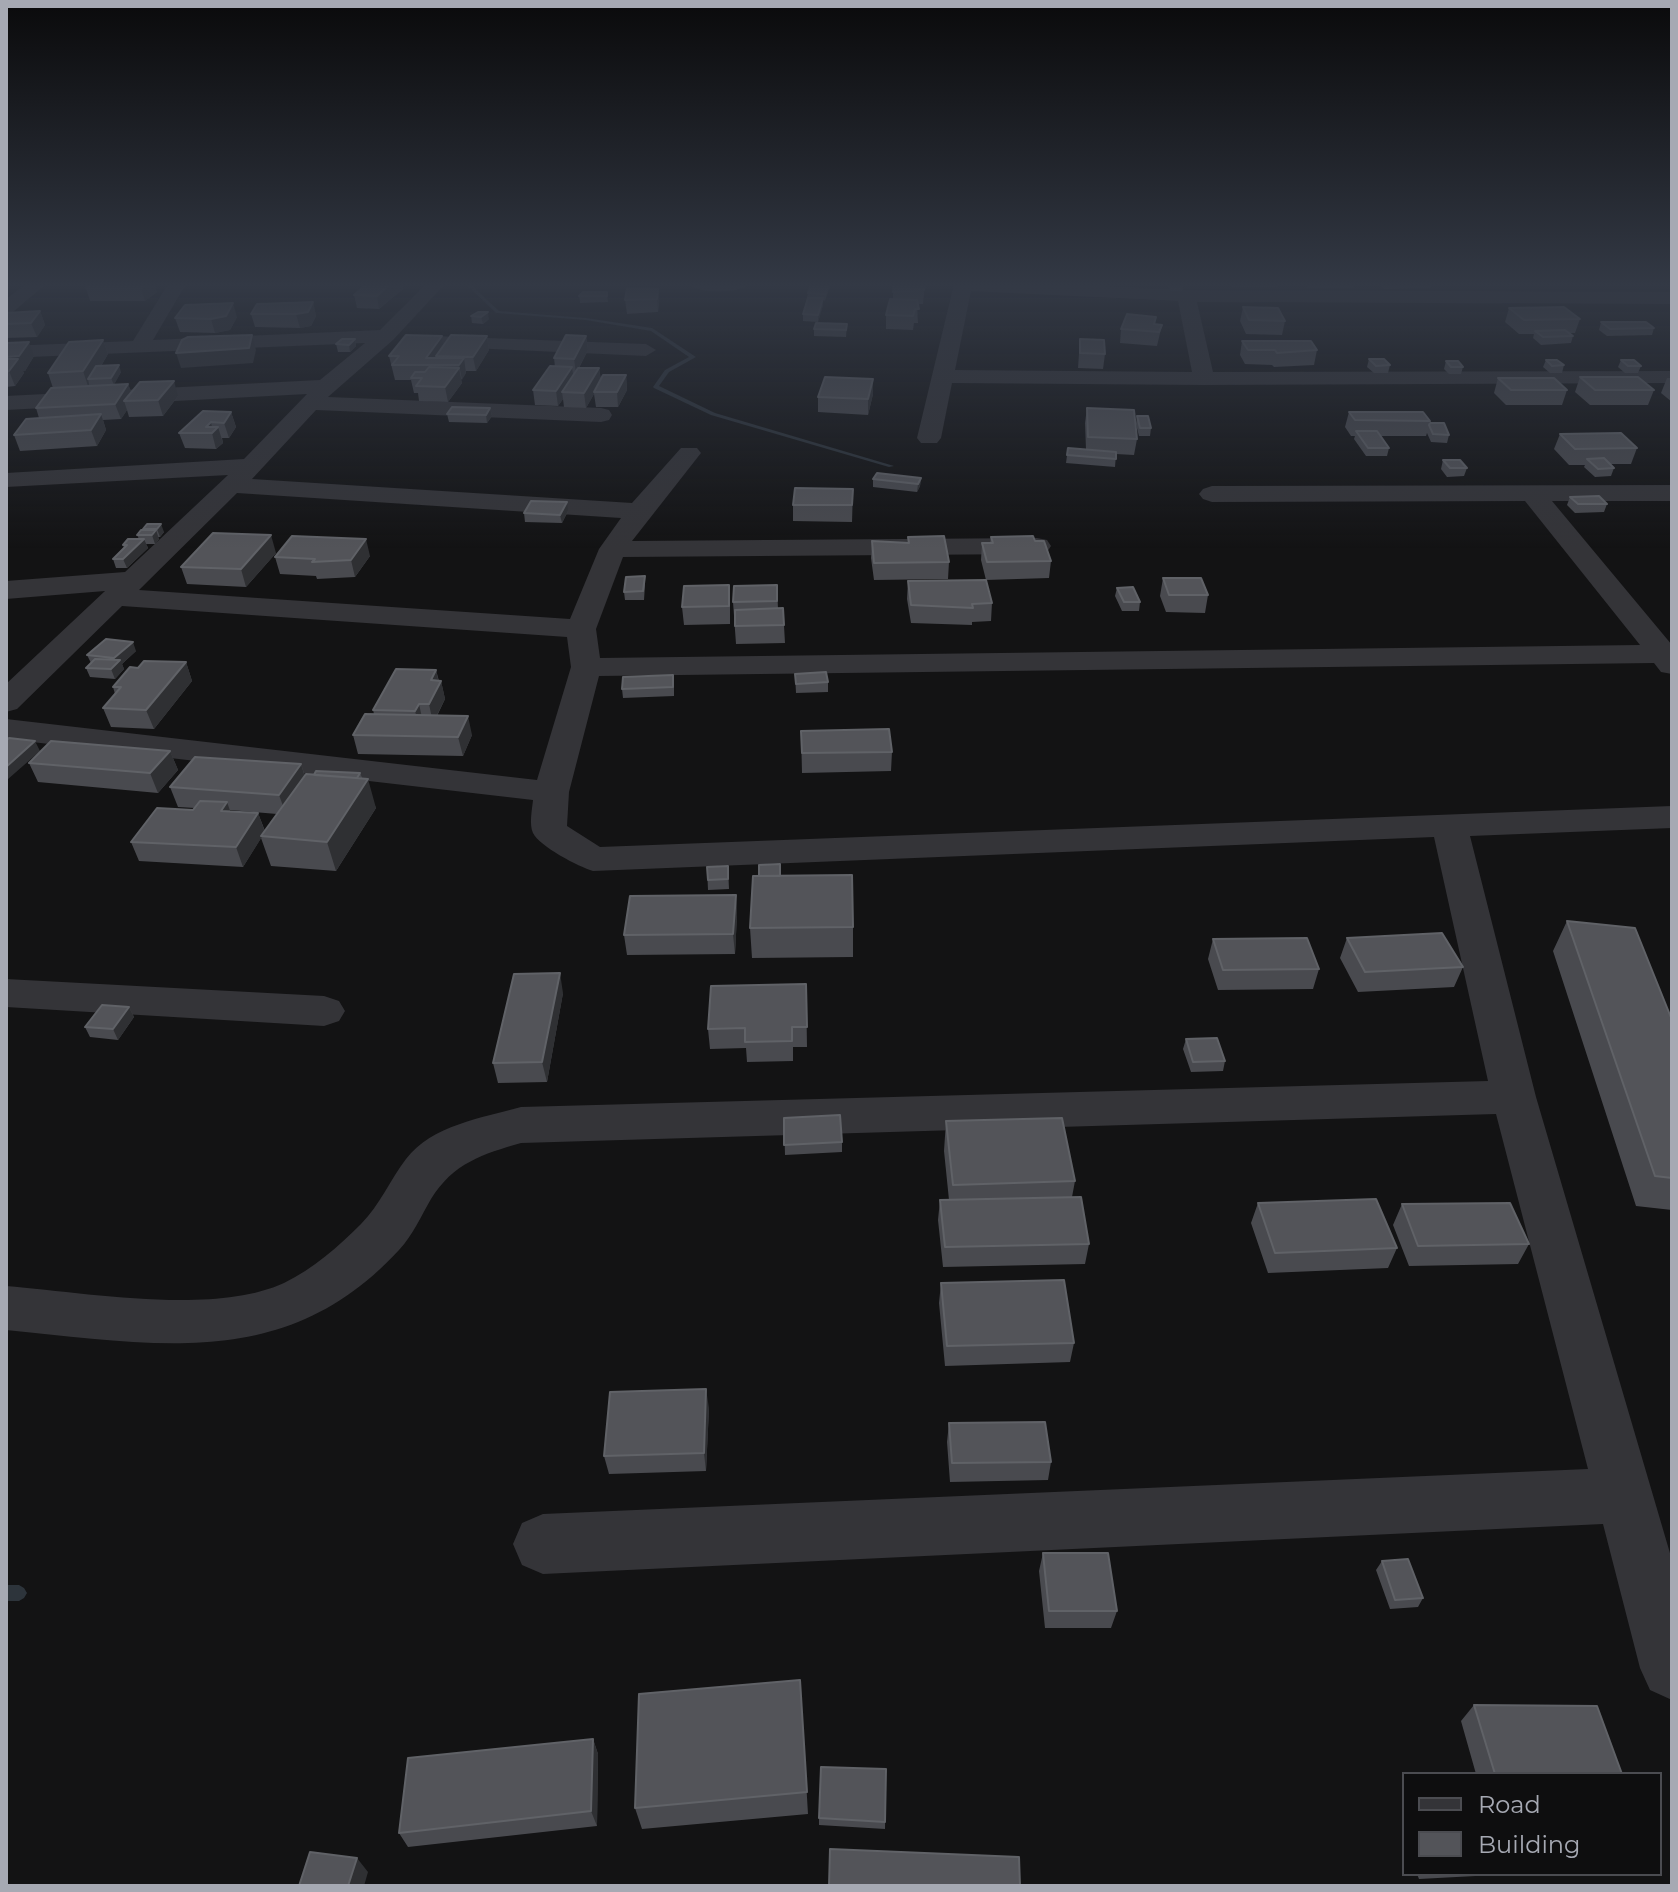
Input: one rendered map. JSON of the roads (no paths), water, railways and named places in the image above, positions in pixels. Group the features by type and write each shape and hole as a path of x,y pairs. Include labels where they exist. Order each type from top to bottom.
{"street":[{"path":"6,702 344,372"},
{"path":"929,438 943,372"},
{"path":"1203,372 1204,379"},
{"path":"942,376 1204,379 1672,377"},
{"path":"6,403 318,395 601,415"},
{"path":"689,453 639,511 613,549 581,629 586,667 551,792 549,830 593,859 1672,817"},
{"path":"6,480 251,466"},
{"path":"231,485 639,511"},
{"path":"1531,492 1667,659"},
{"path":"1212,494 1672,493"},
{"path":"613,549 1045,546"},
{"path":"6,590 124,589 581,629"},
{"path":"1635,616 1672,617"},
{"path":"586,667 1667,659"},
{"path":"6,729 551,792"},
{"path":"1449,824 1514,1097 1672,1668"},
{"path":"6,993 324,1011"},
{"path":"6,1308 185,1322 234,1319 291,1303 349,1268 385,1233 428,1164 458,1145 521,1125 1514,1097"},
{"path":"543,1544 1626,1495"}],"waterway":[{"path":"666,372 656,387 713,414 891,466"},
{"path":"6,1593 19,1593"}]}
